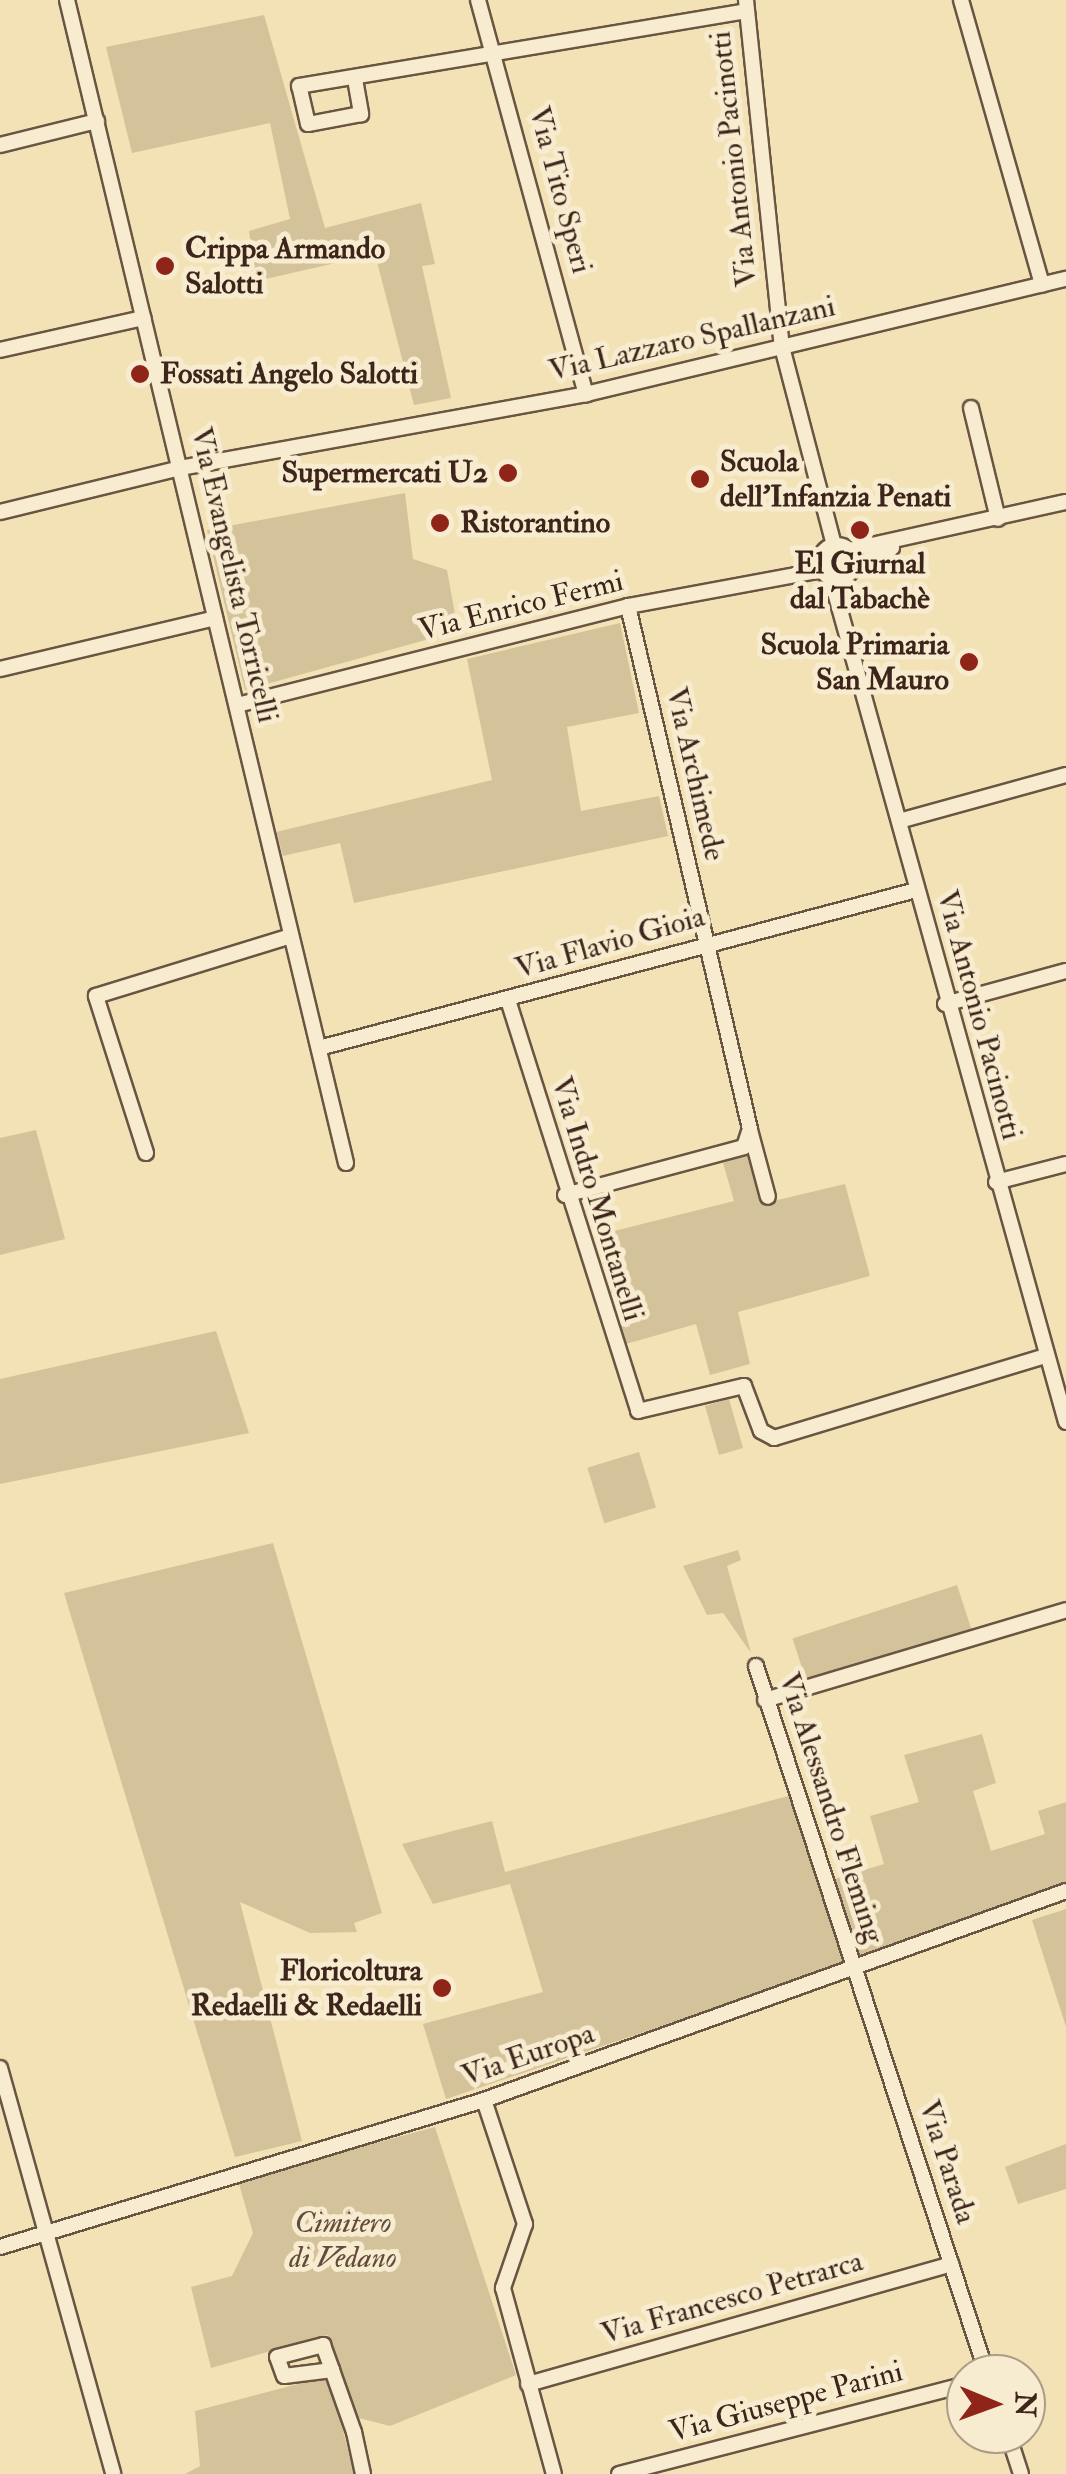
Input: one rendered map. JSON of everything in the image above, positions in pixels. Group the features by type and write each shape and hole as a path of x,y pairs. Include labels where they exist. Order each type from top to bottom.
{"street":[{"name":"Via Evangelista Torricelli","path":"68,0 346,1162"},
{"name":"Via Tito Speri","path":"478,0 496,54 586,394"},
{"path":"962,0 1042,285"},
{"path":"355,79 361,114 308,124 298,86 496,54 747,6"},
{"name":"Via Antonio Pacinotti","path":"747,6 782,348 834,545"},
{"path":"0,145 97,121"},
{"name":"Via Lazzaro Spallanzani","path":"0,512 180,468 586,394 1066,279"},
{"path":"0,350 144,318"},
{"path":"971,408 998,519"},
{"path":"826,574 834,545 849,550 899,544 1066,502"},
{"path":"850,570 899,544"},
{"name":"Via Antonio Pacinotti","path":"849,550 849,618"},
{"name":"Via Enrico Fermi","path":"236,705 628,606 850,570"},
{"name":"Via Antonio Pacinotti","path":"826,574 849,618 945,1004 1066,1422"},
{"name":"Via Archimede","path":"628,606 768,1197"},
{"path":"0,669 216,618"},
{"path":"899,820 1066,775"},
{"name":"Via Flavio Gioia","path":"319,1048 916,890"},
{"path":"146,1153 96,996 291,936"},
{"path":"945,1004 1066,971"},
{"name":"Via Indro Montanelli","path":"508,1000 564,1195 638,1411 744,1386 766,1438 830,1424 1046,1356"},
{"path":"564,1195 744,1146 750,1129"},
{"path":"996,1182 1066,1164"},
{"path":"765,1700 1066,1610"},
{"name":"Via Alessandro Fleming","path":"756,1666 854,1967"},
{"name":"Via Europa","path":"0,2247 484,2100 1066,1891"},
{"name":"Via Parada","path":"854,1967 980,2354"},
{"path":"0,2068 112,2474"},
{"path":"484,2100 525,2224 503,2288 554,2474"},
{"name":"Via Francesco Petrarca","path":"528,2384 951,2264"},
{"path":"332,2370 363,2474"},
{"name":"Via Giuseppe Parini","path":"619,2474 946,2389"}],"green space":[{"path":"264,15 325,228 421,203 435,264 422,266 451,398 414,405 375,254 257,281 249,231 290,219 270,123 132,153 106,47"},
{"path":"405,493 413,559 447,570 458,631 245,690 207,530"},
{"path":"620,623 639,713 567,727 581,811 659,796 668,836 354,903 340,843 283,856 276,832 492,780 467,659"},
{"path":"36,1130 65,1239 0,1255 0,1138"},
{"path":"747,1155 761,1204 845,1184 870,1276 738,1312 750,1364 710,1375 696,1324 626,1344 589,1216 605,1212 614,1231 734,1201 723,1163"},
{"path":"216,1331 249,1433 0,1484 0,1379"},
{"path":"729,1399 743,1448 719,1455 705,1406"},
{"path":"639,1452 656,1507 604,1523 587,1468"},
{"path":"273,1543 382,1913 354,1923 357,1932 310,1933 240,1902 302,2141 235,2157 64,1593"},
{"path":"738,1550 741,1560 727,1566 751,1653 723,1613 707,1615 683,1566"},
{"path":"957,1585 972,1632 808,1685 792,1638"},
{"path":"982,1734 996,1783 973,1791 991,1851 1045,1834 1038,1811 1066,1802 1066,1884 857,1960 832,1880 884,1864 870,1816 919,1802 904,1755"},
{"path":"792,1795 848,1963 446,2099 423,2024 543,1992 510,1884 433,1904 402,1844 492,1821 505,1872"},
{"path":"1066,1909 1066,2027 1032,1920"},
{"name":"Cimitero di Vedano","path":"435,2127 516,2375 390,2426 359,2418 328,2335 211,2368 191,2287 232,2276 253,2233 238,2180"},
{"path":"1066,2144 1066,2189 1018,2204 1005,2167"},
{"path":"329,2376 354,2474 185,2474 200,2466 195,2411"}],"place":[{"name":"Crippa Armando Salotti","path":"165,266"},
{"name":"Fossati Angelo Salotti","path":"140,374"},
{"name":"Supermercati U2","path":"508,473"},
{"name":"Scuola dell'Infanzia Penati","path":"700,479"},
{"name":"Ristorantino","path":"440,523"},
{"name":"El Giurnal dal Tabachè","path":"860,530"},
{"name":"Scuola Primaria San Mauro","path":"969,662"},
{"name":"Floricoltura Redaelli & Redaelli","path":"442,1988"}]}
